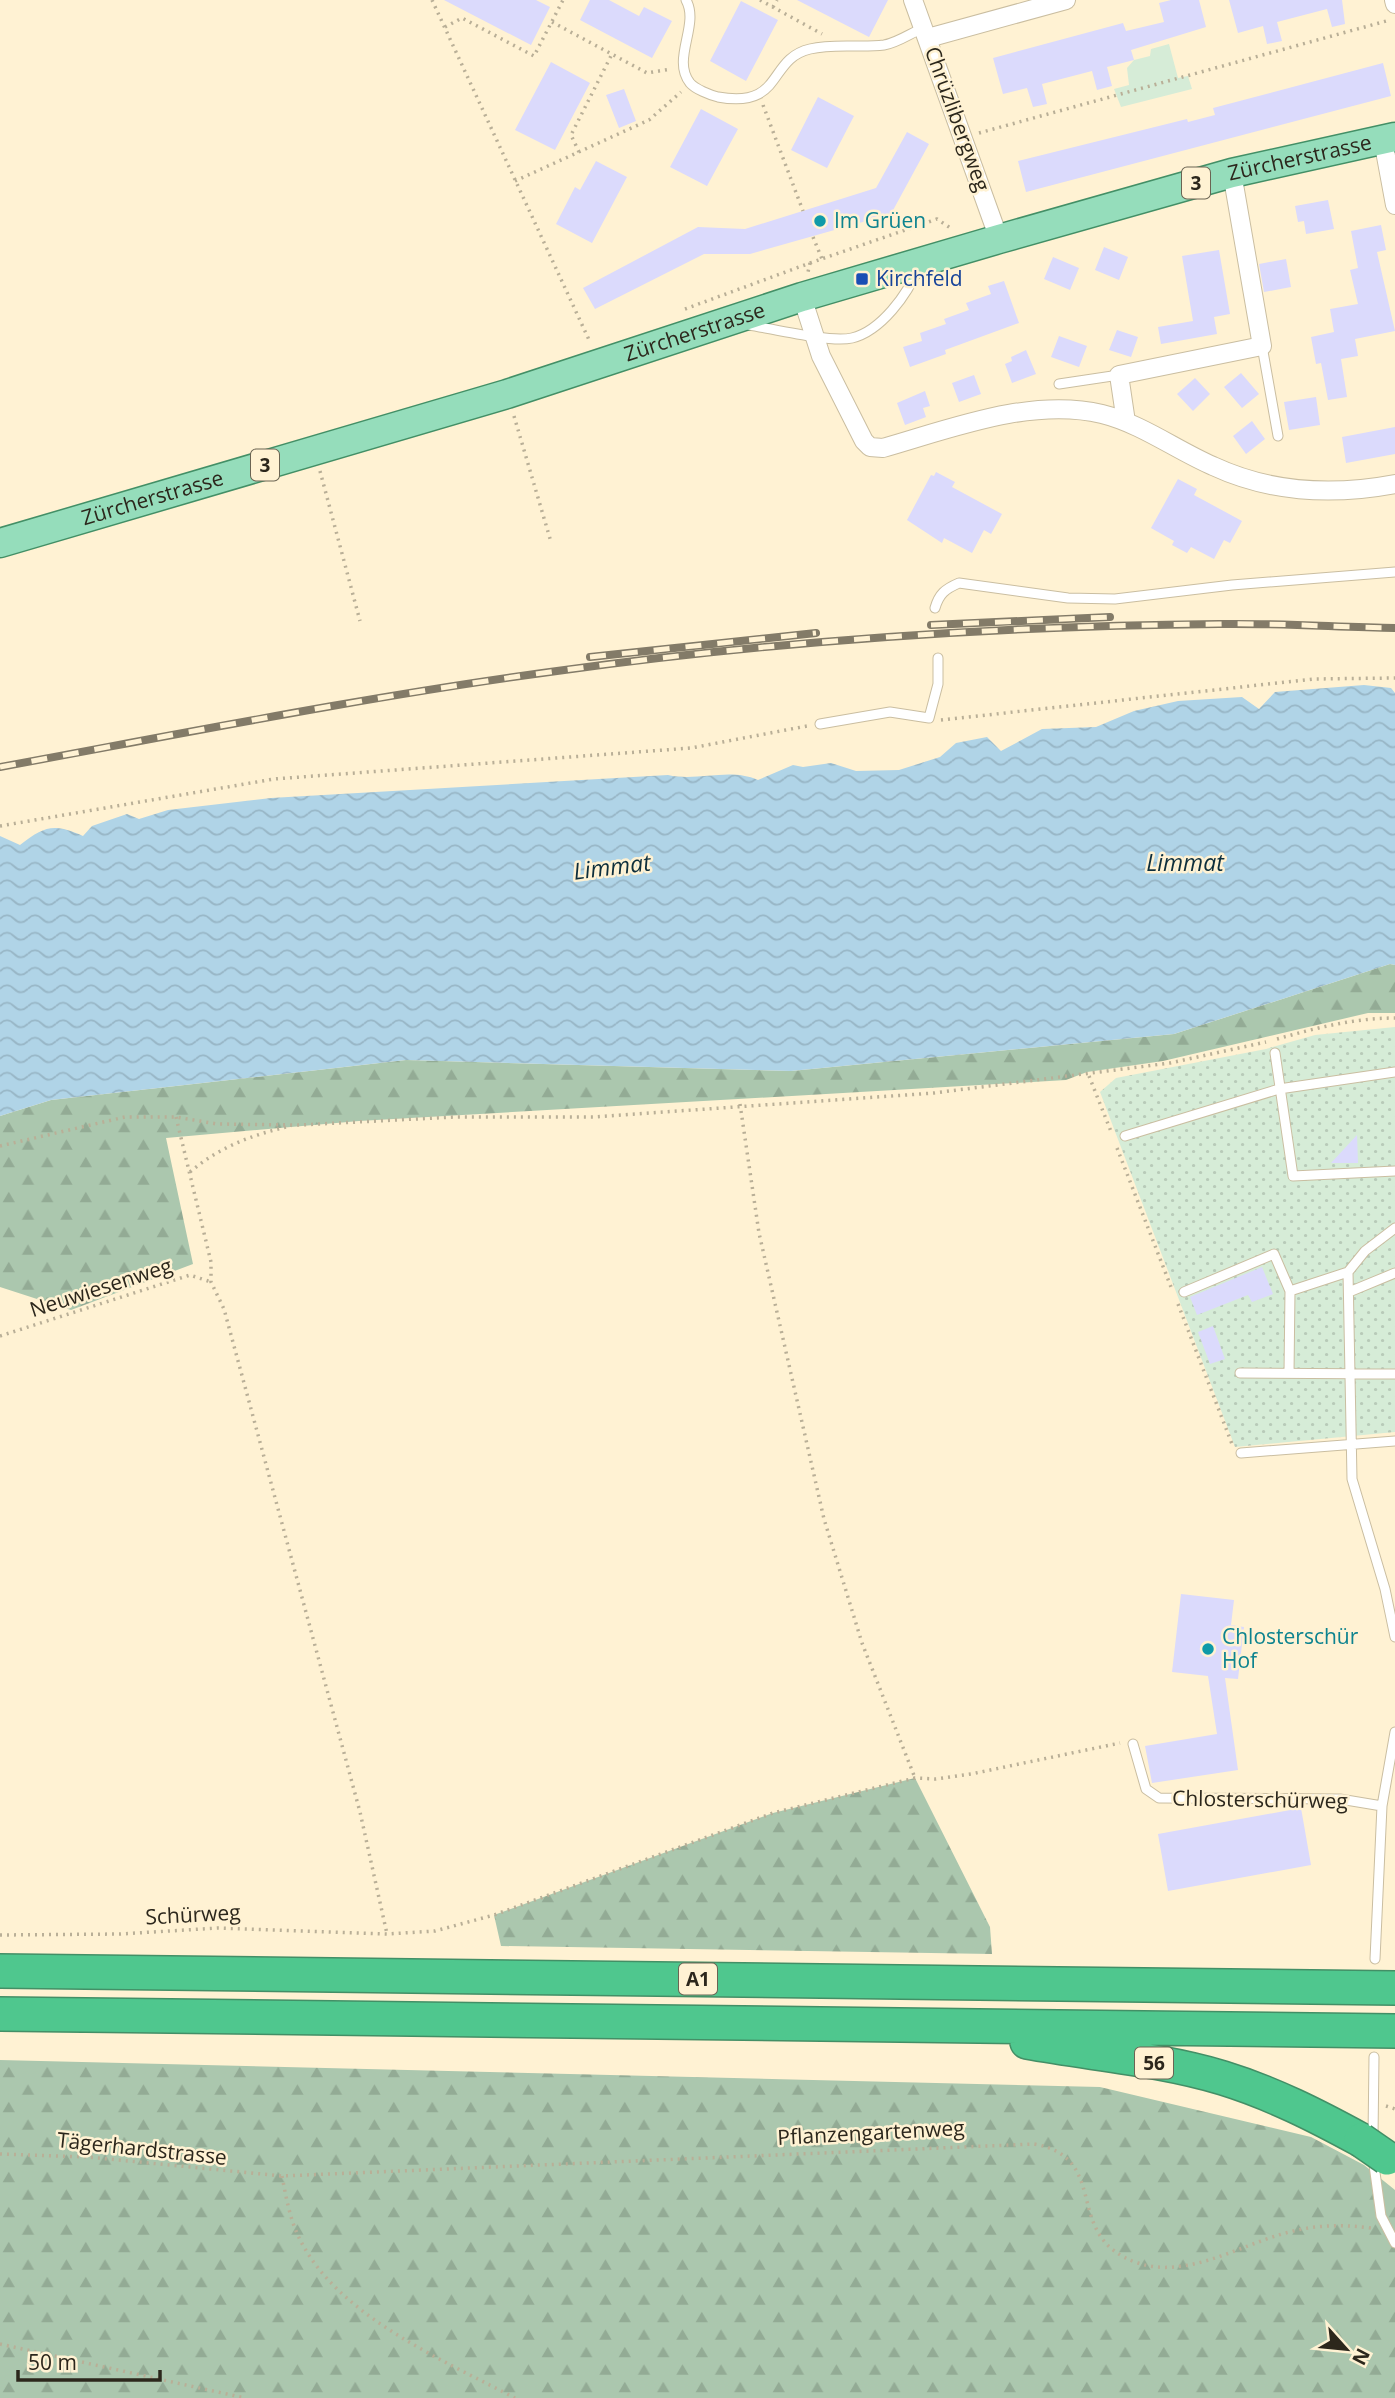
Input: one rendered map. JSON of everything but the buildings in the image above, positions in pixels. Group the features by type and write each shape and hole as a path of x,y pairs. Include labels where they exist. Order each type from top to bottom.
{"highway":[{"name":"A1","path":"0,1971 1395,1988"},
{"name":"A1","path":"0,2014 1395,2031"},
{"name":"56","path":"935,2025 1170,2065 1215,2076 1288,2103 1381,2154"}],"main road":[{"name":"Zürcherstrasse","path":"0,543 507,394 802,297 920,262 1232,173 1389,138"}],"street":[{"name":"Chrüzlibergweg","path":"913,0 999,239"},
{"path":"926,33 1066,0"},
{"path":"1389,138 1395,205"},
{"path":"1126,422 1119,375 1262,346 1232,173"},
{"path":"802,297 834,380 864,441 870,447 883,448 1008,416 1062,410 1100,414 1126,422 1213,467 1279,488 1319,492 1395,484"}],"lane":[{"path":"687,0 691,8 691,20 683,67 690,83 715,96 734,99 760,95 772,85 793,55 810,48 887,45 926,33"},
{"path":"727,321 848,339 865,332 911,285 920,262"},
{"path":"1262,346 1278,436"},
{"path":"1059,384 1119,375"},
{"path":"935,608 938,597 946,589 959,583 1068,598 1115,598 1232,584 1395,572"},
{"path":"820,724 890,712 929,718 938,684 938,658"},
{"path":"1275,1053 1293,1176 1395,1171"},
{"path":"1125,1136 1279,1089 1395,1072"},
{"path":"1290,1291 1348,1272 1365,1251 1395,1228"},
{"path":"1184,1292 1274,1254 1290,1291 1289,1373"},
{"path":"1348,1272 1352,1479 1385,1589 1395,1637"},
{"path":"1349,1292 1395,1272"},
{"path":"1240,1373 1395,1374"},
{"path":"1241,1453 1395,1441"},
{"path":"1376,1959 1382,1806 1395,1732"},
{"name":"Chlosterschürweg","path":"1133,1744 1146,1788 1159,1798 1340,1799 1382,1806"},
{"path":"1374,2057 1373,2166 1377,2201 1395,2244"}],"path":[{"path":"432,0 591,344 578,348"},
{"path":"445,27 462,18 534,56 563,0"},
{"path":"760,0 846,47"},
{"path":"773,7 776,0"},
{"path":"964,137 1395,19"},
{"path":"552,22 648,73 683,67"},
{"path":"579,152 571,135 612,54"},
{"path":"515,181 649,120 690,83"},
{"path":"760,95 803,211"},
{"path":"681,310 937,219"},
{"path":"813,236 822,259"},
{"path":"802,297 810,263"},
{"path":"507,394 551,542"},
{"path":"312,452 320,470 360,621"},
{"path":"929,718 940,720 1314,679 1395,678"},
{"path":"0,826 274,779 691,748 820,724"},
{"path":"0,1146 125,1117 177,1117 217,1124 299,1125 455,1116 593,1117 740,1104 934,1093 1089,1075 1216,1055 1319,1027 1371,1018 1395,1018"},
{"path":"1089,1075 1234,1448 1241,1453"},
{"path":"740,1104 741,1126 759,1233 824,1520 862,1643 915,1778"},
{"path":"177,1117 211,1262 211,1282 219,1294 228,1323 360,1812 387,1934"},
{"path":"190,1172 209,1156 256,1135 299,1125"},
{"name":"Neuwiesenweg","path":"0,1336 190,1275 211,1282"},
{"name":"Schürweg","path":"0,1935 120,1934 232,1928 421,1933 471,1922 773,1813 915,1778 958,1776 1117,1742 1133,1744"},
{"name":"Pflanzengartenweg","path":"282,2176 1034,2144 1049,2146 1070,2159 1082,2181 1090,2221 1098,2235 1116,2252 1150,2266 1182,2267 1311,2227 1342,2225 1387,2229"},
{"name":"Tägerhardstrasse","path":"0,2154 88,2157 282,2176"},
{"path":"282,2176 294,2225 339,2294 398,2334 515,2398"},
{"path":"0,2344 245,2398"},
{"path":"222,2398 229,2395"}],"green space":[{"path":"1169,44 1178,78 1188,76 1192,89 1121,107 1114,89 1129,85 1127,68 1134,60 1150,56 1151,49"},
{"path":"1390,964 1395,965 1395,1013 1368,1013 1163,1061 1087,1072 1066,1080 359,1121 166,1138 193,1264 71,1310 0,1287 0,1116 51,1100 406,1060 791,1071 1174,1034"},
{"path":"1395,1027 1395,1432 1235,1447 1100,1092 1116,1078 1266,1049 1315,1035"},
{"path":"915,1778 990,1927 992,1954 501,1946 494,1915 773,1813"},
{"path":"0,2060 1100,2087 1311,2137 1364,2165 1395,2190 1395,2398 0,2398"}],"water":[{"name":"Limmat","path":"1364,685 1391,688 1395,693 1395,965 1390,964 1174,1034 791,1071 406,1060 51,1100 0,1116 0,836 20,845 50,828 64,829 83,836 92,826 127,814 139,819 168,810 271,798 668,775 736,775 758,780 793,765 803,767 831,763 856,771 899,770 940,757 956,743 987,737 1001,751 1042,729 1096,727 1134,711 1178,701 1242,697 1259,709 1275,692"}],"railway":[{"path":"931,625 1110,617"},
{"path":"0,767 417,692 557,671 722,651 887,637 1136,625 1241,624 1395,628"},
{"path":"590,657 816,633"}],"place":[{"name":"Im Grüen","path":"820,221"},
{"name":"Kirchfeld","path":"862,279"},
{"name":"Chlosterschür Hof","path":"1208,1649"}]}
